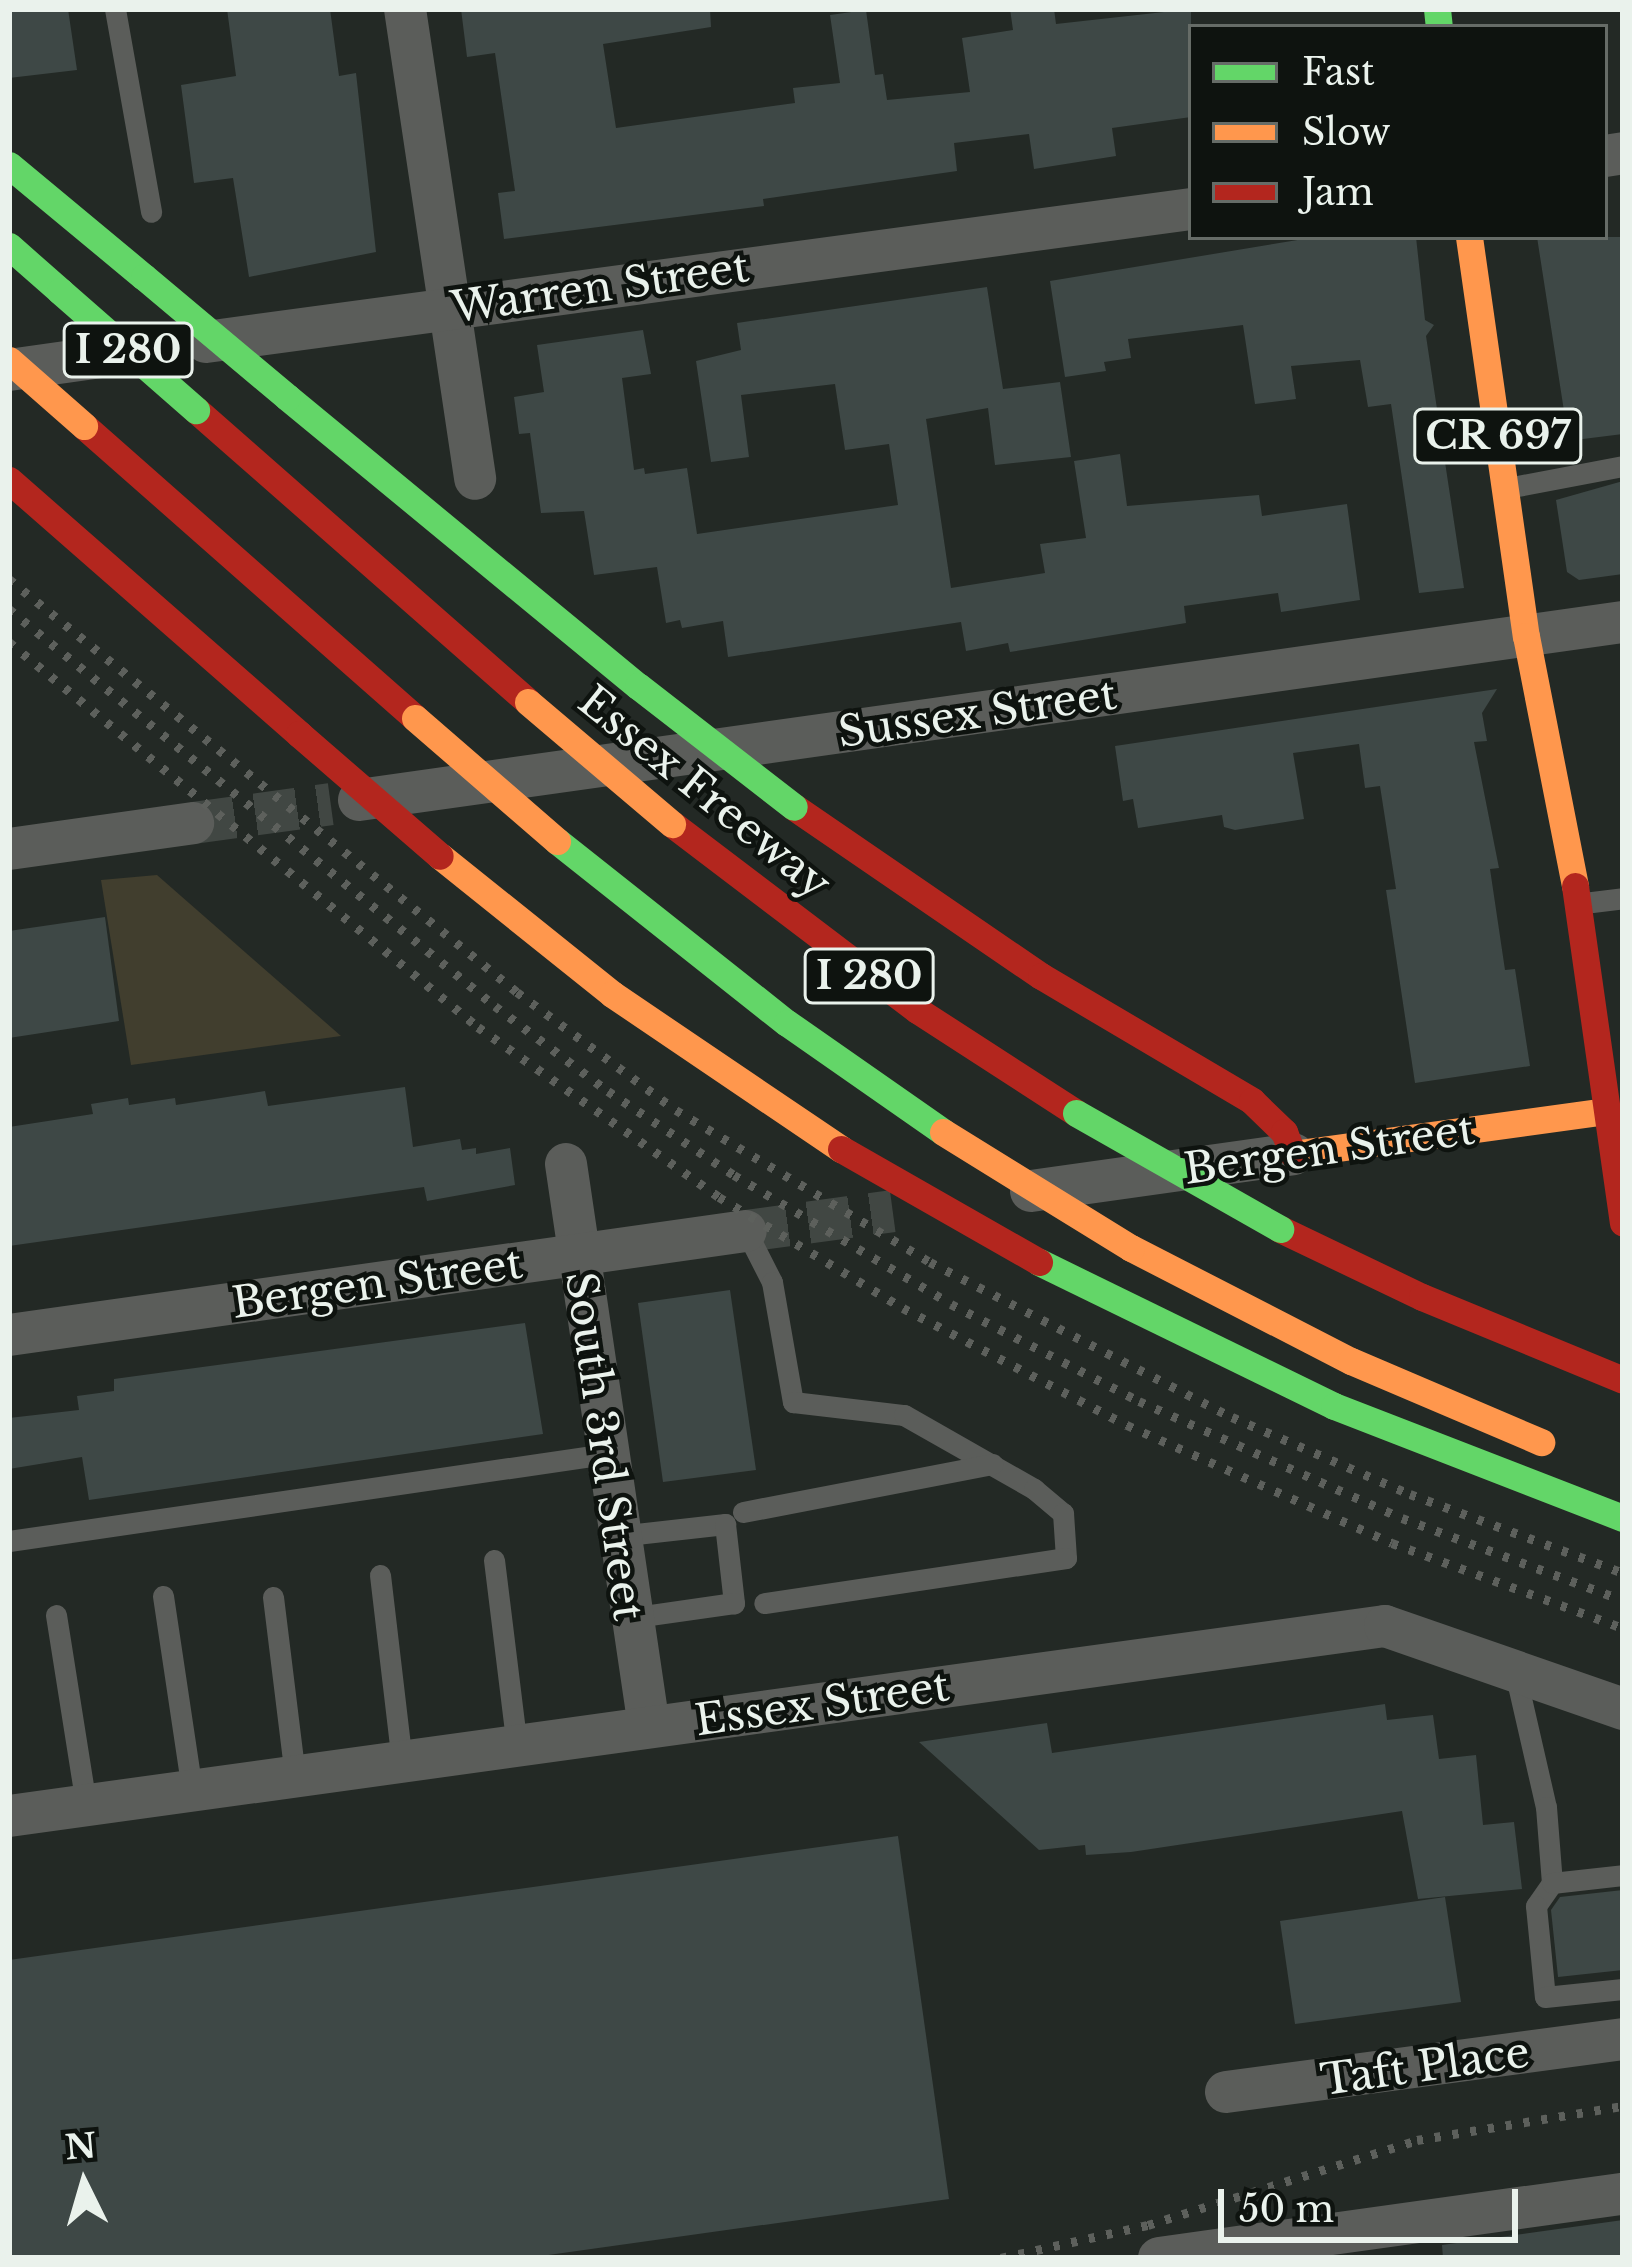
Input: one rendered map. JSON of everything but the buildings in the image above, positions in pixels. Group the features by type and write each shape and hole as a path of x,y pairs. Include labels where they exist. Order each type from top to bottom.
{"main road":[{"path":"9,166 638,686 794,807 1041,976 1264,1109 1284,1132 1293,1154"},
{"name":"CR 697","path":"1469,240 1526,636 1615,1110 1623,1223"},
{"name":"Essex Freeway","path":"9,246 672,824 917,1010 1076,1113 1280,1228 1555,1354 1623,1380"},
{"name":"I 280","path":"9,360 557,841 788,1023 944,1132 1131,1248 1352,1361 1569,1453"},
{"path":"9,479 440,856 612,994 841,1148 1039,1262 1265,1375 1623,1518"},
{"name":"Bergen Street","path":"1293,1154 1615,1110"}],"street":[{"path":"405,9 476,479"},
{"name":"Warren Street","path":"9,370 1188,209"},
{"name":"Sussex Street","path":"331,803 1623,622"},
{"path":"9,849 193,823"},
{"name":"Bergen Street","path":"893,1210 1293,1154"},
{"name":"South 3rd Street","path":"566,1164 605,1454 649,1727"},
{"name":"Bergen Street","path":"9,1335 746,1232"},
{"name":"Essex Street","path":"9,1816 1385,1626 1623,1709"},
{"name":"Taft Place","path":"1226,2092 1623,2039"},
{"path":"1159,2258 1623,2194"}],"lane":[{"path":"117,10 151,212"},
{"path":"1505,488 1623,466"},
{"path":"1577,904 1623,898"},
{"path":"746,1232 772,1282 793,1402 904,1415 992,1464 1034,1489 1063,1514 1066,1558 764,1604"},
{"path":"9,1541 605,1454"},
{"path":"742,1512 992,1464"},
{"path":"618,1536 725,1524 734,1604 630,1618"},
{"path":"494,1560 517,1746"},
{"path":"380,1575 402,1762"},
{"path":"163,1596 192,1791"},
{"path":"273,1597 295,1776"},
{"path":"56,1616 86,1805"},
{"path":"1515,1672 1546,1808 1552,1883 1536,1906 1545,1997 1609,1984"},
{"path":"1552,1883 1591,1886 1623,1876"}],"shaded area":[{"path":"157,875 341,1036 131,1065 101,880"}],"tunnel":[{"path":"193,823 331,804"},
{"path":"746,1231 893,1211"}],"railway":[{"path":"9,579 517,992 676,1110 930,1262 1232,1417 1410,1494 1623,1573"},
{"path":"9,609 495,1006 608,1091 734,1175 951,1304 1139,1401 1402,1518 1623,1600"},
{"path":"9,642 478,1027 719,1197 903,1308 1127,1425 1392,1543 1623,1628"},
{"path":"1001,2258 1148,2225 1417,2140 1623,2106"}],"traffic: fast":[{"path":"1437,9 1439,24"},
{"path":"9,165 144,277"},
{"path":"9,246 60,291"},
{"path":"144,277 287,397"},
{"path":"60,291 196,410"},
{"path":"287,397 638,686"},
{"path":"638,686 794,807"},
{"path":"557,841 787,1023 943,1132"},
{"path":"1076,1113 1280,1229"},
{"path":"1039,1262 1334,1406 1623,1518"}],"traffic: slow":[{"path":"1469,240 1526,636 1575,886"},
{"path":"9,360 84,426"},
{"path":"528,702 672,824"},
{"path":"415,718 557,841"},
{"path":"440,856 612,994 841,1149"},
{"path":"1293,1154 1607,1111"},
{"path":"943,1132 1131,1248"},
{"path":"1131,1248 1351,1361 1541,1442"}],"traffic: jam":[{"path":"196,410 528,702"},
{"path":"84,426 415,718"},
{"path":"9,480 299,734"},
{"path":"299,734 440,856"},
{"path":"794,807 1041,976 1252,1101 1284,1132 1293,1154"},
{"path":"672,824 917,1010 1076,1113"},
{"path":"1575,886 1623,1223"},
{"path":"841,1149 1039,1262"},
{"path":"1280,1229 1422,1297 1623,1380"}]}
